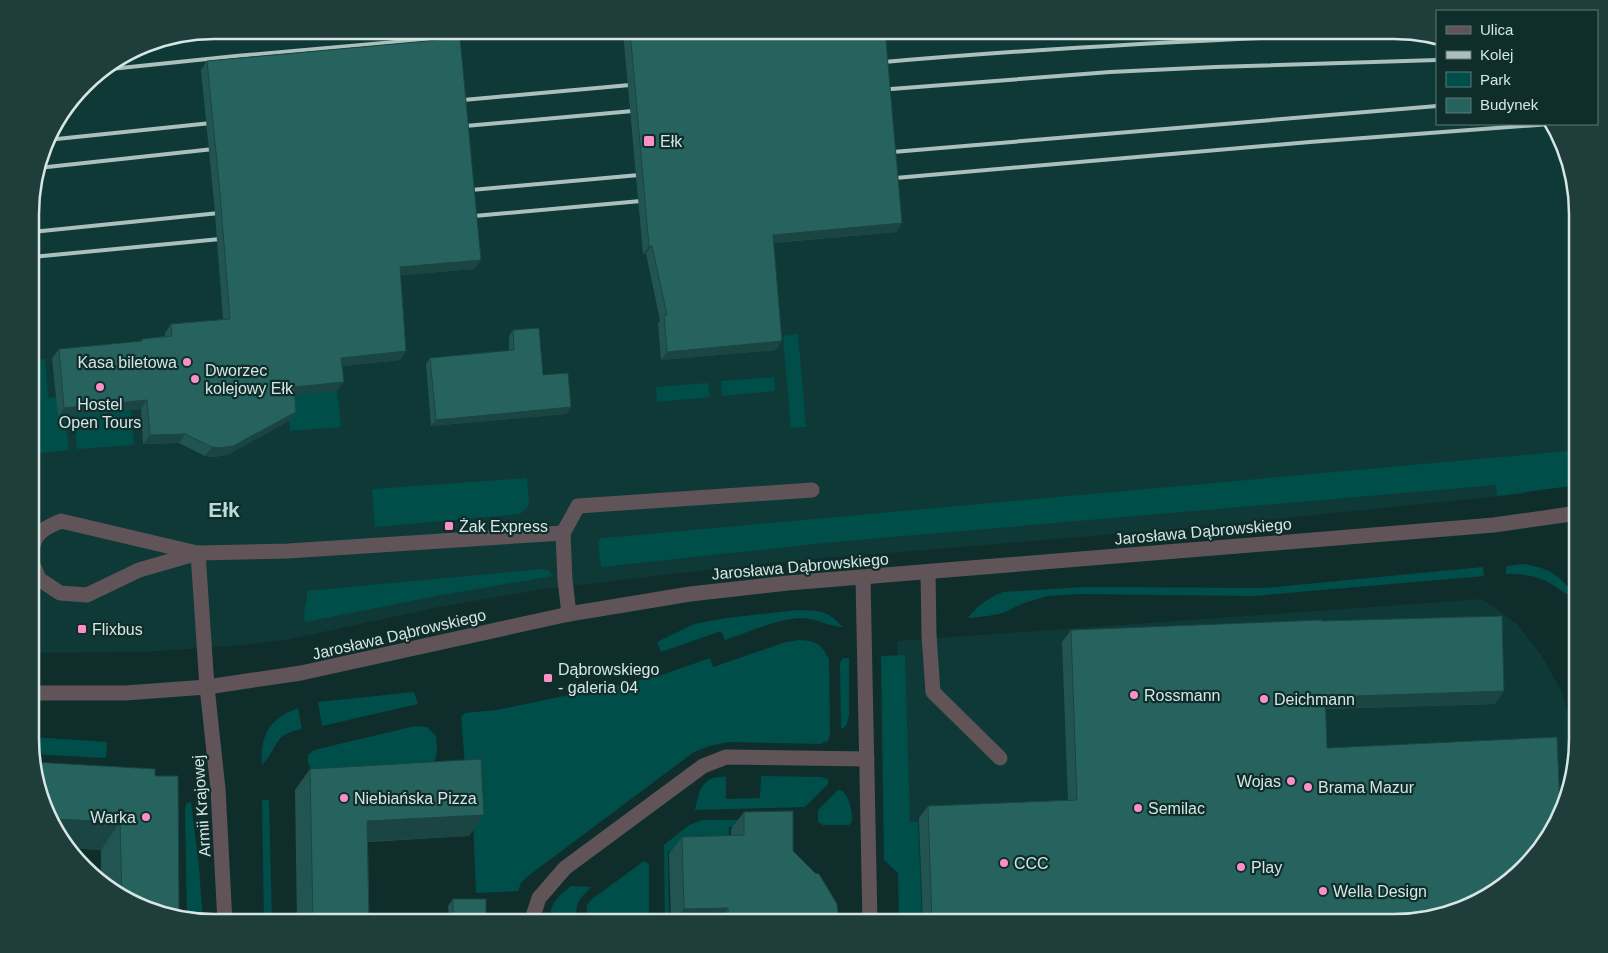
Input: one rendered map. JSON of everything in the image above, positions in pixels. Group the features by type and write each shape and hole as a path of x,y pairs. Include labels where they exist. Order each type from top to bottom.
{"street":[{"path":"569,614 563,533 578,506 812,490"},
{"name":"Jarosława Dąbrowskiego","path":"39,693 125,693 207,687 301,673 569,614 690,594 788,583 1494,525 1569,514"},
{"path":"39,534 44,528 61,521 198,553 288,551 563,533"},
{"path":"39,579 60,593 87,595 139,570 198,553"},
{"name":"Armii Krajowej","path":"198,553 207,687 218,789 225,914"},
{"path":"928,572 929,634 933,692 1000,758"},
{"path":"863,578 870,914"},
{"path":"534,914 539,898 565,868 703,766 726,757 868,759"}],"shaded area":[{"path":"202,39 1417,40 1436,44 1436,125 1545,125 1560,158 1569,202 1569,474 1522,494 1165,530 778,562 544,589 439,607 286,640 145,652 39,653 39,214 40,191 48,158 68,117 82,98 98,82 126,62 158,48"},
{"name":"Brama Mazur","path":"1482,599 1517,624 1542,656 1562,692 1569,716 1569,751 1566,773 1556,806 1546,827 1536,842 1424,911 1406,914 906,914 897,641"}],"green space":[{"path":"798,334 806,427 791,428 783,336"},
{"path":"39,359 45,359 48,398 56,397 58,416 65,416 69,450 39,453"},
{"path":"774,377 775,391 722,396 721,381"},
{"path":"708,383 710,397 657,402 656,387"},
{"path":"337,391 341,427 290,431 288,396"},
{"path":"131,410 134,445 77,449 74,415"},
{"path":"1569,451 1569,486 1497,496 1496,485 834,542 601,567 598,544 600,539"},
{"path":"527,478 529,505 520,514 375,527 372,489"},
{"path":"1524,564 1547,570 1565,583 1569,589 1569,594 1537,577 1506,574 1506,566"},
{"path":"1483,567 1484,576 1254,596 1079,594 1047,596 1024,603 1003,613 968,618 984,602 1003,592 1086,587 1264,588"},
{"path":"543,569 549,571 553,576 436,596 305,622 304,613 307,591"},
{"path":"798,610 823,612 843,627 801,618 772,623 725,640 721,631 661,652 657,642 694,624 726,618"},
{"path":"800,640 818,644 829,659 830,734 828,741 821,744 729,742 709,746 694,752 528,876 521,883 518,891 476,893 471,777 466,777 461,717 465,713 497,710 659,676 710,658 713,667 786,642"},
{"path":"905,655 910,822 918,822 922,914 899,914 898,873 884,860 881,656"},
{"path":"845,658 849,658 849,715 847,724 843,729 841,728 840,663"},
{"path":"414,692 418,704 322,726 318,702"},
{"path":"298,708 302,729 285,734 277,742 262,765 263,745 269,729 280,717"},
{"path":"415,726 427,727 436,736 436,756 430,766 312,771 308,763 308,755 314,750"},
{"path":"39,737 107,742 106,758 40,754"},
{"path":"761,776 821,777 828,779 828,784 805,807 695,810 700,791 712,779 726,777 726,799 760,798"},
{"path":"838,790 843,791 849,802 852,822 849,825 823,825 818,822 818,810"},
{"path":"262,800 269,800 272,914 264,914"},
{"path":"191,802 202,913 187,912 186,804"},
{"path":"702,820 781,820 780,825 729,827 729,850 668,852 669,914 665,914 664,845 689,825"},
{"path":"644,861 649,864 649,914 586,914 587,905 592,899"},
{"path":"571,886 591,887 578,902 576,914 551,914 553,905"}],"building":[{"path":"460,39 481,260 400,267 406,351 341,358 344,382 294,387 296,412 233,446 219,448 212,447 185,434 150,435 147,400 64,408 59,349 142,341 142,339 172,336 171,324 230,319 207,61"},
{"path":"631,39 886,39 902,223 773,235 782,341 667,352 664,315 667,315 652,246 649,246"},
{"path":"539,328 543,375 568,373 571,407 436,420 430,358 514,350 513,330"},
{"name":"Brama Mazur","path":"1502,616 1504,691 1325,697 1327,748 1557,737 1559,795 1556,806 1546,827 1533,846 1501,878 1472,896 1450,905 1406,914 932,914 928,806 1077,800 1071,630"},
{"path":"481,759 484,815 367,821 369,914 313,914 310,769"},
{"path":"40,762 155,769 155,776 178,776 179,910 147,901 122,888 120,822 58,819 48,795"},
{"path":"793,811 793,851 815,873 819,874 837,904 838,914 728,914 728,908 684,909 682,837 744,835 744,812"},
{"path":"453,899 486,899 486,914 453,914"}],"railway":[{"path":"116,68 428,39"},
{"path":"873,63 1008,52 1238,39"},
{"path":"878,90 1110,72 1436,60"},
{"path":"452,101 641,84"},
{"path":"881,153 1436,106"},
{"path":"454,127 644,110"},
{"path":"56,139 221,122"},
{"path":"884,179 1310,142 1538,125"},
{"path":"45,167 223,148"},
{"path":"460,191 650,174"},
{"path":"463,217 652,200"},
{"path":"39,231 229,212"},
{"path":"39,256 231,238"}],"place":[{"name":"Ełk","path":"649,141"},
{"name":"Kasa biletowa","path":"187,362"},
{"name":"Dworzec kolejowy Ełk","path":"195,379"},
{"name":"Hostel Open Tours","path":"100,387"},
{"name":"Żak Express","path":"449,526"},
{"name":"Flixbus","path":"82,629"},
{"name":"Dąbrowskiego - galeria 04","path":"548,678"},
{"name":"Rossmann","path":"1134,695"},
{"name":"Deichmann","path":"1264,699"},
{"name":"Wojas","path":"1291,781"},
{"name":"Brama Mazur","path":"1308,787"},
{"name":"Niebiańska Pizza","path":"344,798"},
{"name":"Semilac","path":"1138,808"},
{"name":"Warka","path":"146,817"},
{"name":"CCC","path":"1004,863"},
{"name":"Play","path":"1241,867"},
{"name":"Wella Design","path":"1323,891"}],"district":[{"name":"Ełk","path":"224,510"}]}
